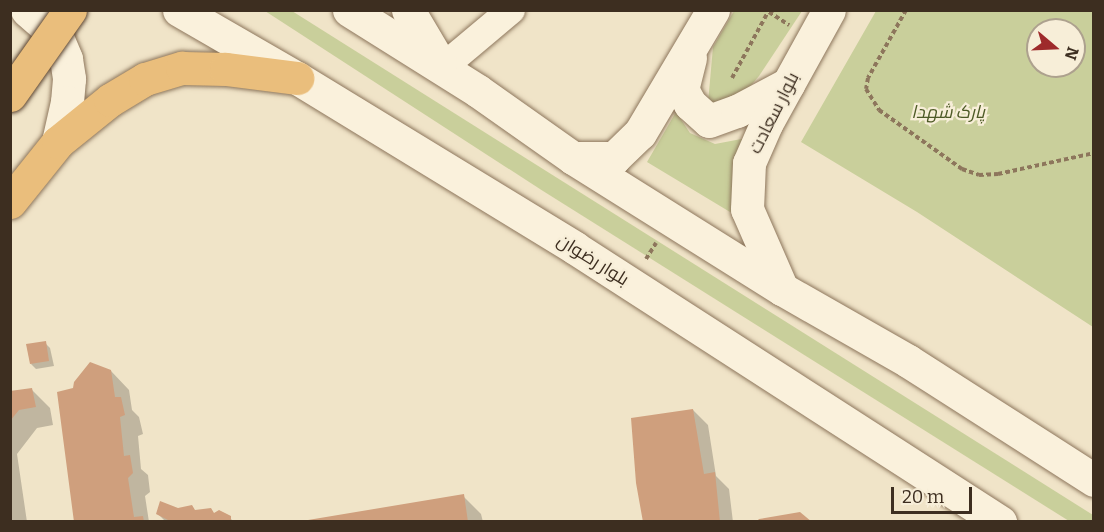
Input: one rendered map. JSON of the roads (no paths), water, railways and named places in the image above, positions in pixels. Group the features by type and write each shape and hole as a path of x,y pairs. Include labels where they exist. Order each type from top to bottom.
{"highway":[{"path":"10,95 70,10"},
{"path":"10,202 58,142 110,100 145,80 182,68 226,69 297,78"}],"main road":[{"path":"27,10 56,34 66,59 69,79 67,102 58,142"},
{"name":"بلوار رضوان","path":"179,10 297,78 631,284 1000,522"},
{"path":"349,10 478,91"},
{"path":"408,10 442,68 573,158 782,289 908,361 1094,480"},
{"path":"573,158 614,158 640,133 713,10"},
{"name":"بلوار سعادت","path":"782,289 747,209 749,163 788,84 829,10"},
{"path":"693,45 682,89 690,104 709,121 736,111 788,84"}],"street":[{"path":"442,68 511,10"}],"park label":[{"name":"پارک شهدا","path":"948,112"}]}
